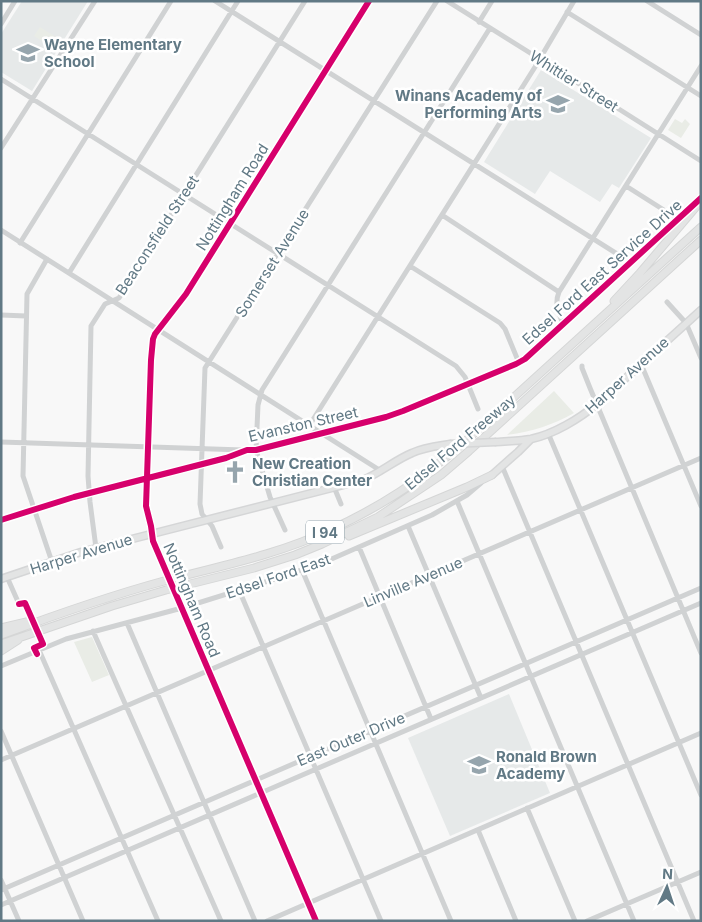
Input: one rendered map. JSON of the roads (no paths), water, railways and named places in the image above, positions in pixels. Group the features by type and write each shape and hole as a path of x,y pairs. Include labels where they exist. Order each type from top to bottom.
{"highway":[{"path":"610,310 612,302 640,273 701,200"},
{"name":"Edsel Ford Freeway","path":"1,635 47,618 162,582 268,554 317,536 368,511 434,468 462,445 701,227"},
{"name":"Edsel Ford Freeway","path":"1,644 112,606 254,568 295,555 322,544 378,516 441,475 701,240"},
{"path":"322,544 387,521 492,475"},
{"path":"1,628 47,618"},
{"path":"1,651 25,635"}],"main road":[{"name":"Harper Avenue","path":"4,578 96,548 363,480 404,456 427,447 531,439 548,433 574,421 597,404 701,310"},
{"name":"Edsel Ford East","path":"492,475 531,439"}],"street":[{"path":"1,24 15,1"},
{"path":"1,148 95,1"},
{"path":"20,242 171,1"},
{"path":"215,1 630,262"},
{"path":"69,273 238,1"},
{"name":"Beaconsfield Street","path":"96,548 89,493 91,326 105,304 119,298 305,1"},
{"name":"Nottingham Road","path":"316,921 153,541 146,506 152,339 186,294 370,1"},
{"name":"Somerset Avenue","path":"220,547 212,526 202,514 200,504 205,368 437,1"},
{"name":"Whittier Street","path":"447,1 701,161"},
{"path":"479,22 492,1"},
{"path":"309,426 535,67 574,1"},
{"path":"647,1 701,35"},
{"path":"567,12 701,96"},
{"path":"285,530 270,497 256,450 258,405 262,390 490,28"},
{"path":"563,324 556,303 559,292 701,66"},
{"path":"1,79 456,366 463,374 478,409"},
{"path":"626,186 678,219"},
{"name":"Edsel Ford East Service Drive","path":"519,363 701,200"},
{"path":"442,215 559,292"},
{"path":"1,230 381,471"},
{"path":"47,259 28,291 23,476 52,562"},
{"path":"410,266 500,323 505,329 519,363"},
{"path":"666,302 686,323 701,358"},
{"path":"1,315 26,316"},
{"name":"Evanston Street","path":"1,520 89,493 226,458 247,450 256,450 394,414 519,363"},
{"path":"641,364 701,506"},
{"path":"582,366 701,653"},
{"path":"548,433 701,795"},
{"path":"1,442 247,450"},
{"name":"Linville Avenue","path":"1,760 701,458"},
{"path":"502,466 694,921"},
{"name":"Edsel Ford East","path":"1,666 66,639 240,590 302,570 408,526 432,514 467,495 492,475"},
{"path":"334,487 341,504"},
{"path":"457,501 634,921"},
{"path":"408,526 481,698"},
{"path":"359,547 432,719"},
{"path":"302,570 451,921"},
{"path":"4,578 19,604"},
{"name":"East Outer Drive","path":"3,889 701,588"},
{"path":"240,590 381,921"},
{"name":"East Outer Drive","path":"1,905 701,603"},
{"path":"127,622 255,921"},
{"path":"93,631 221,921"},
{"path":"40,650 158,921"},
{"path":"1,731 83,921"},
{"path":"267,921 701,734"},
{"path":"527,808 575,921"},
{"path":"478,830 516,921"},
{"path":"587,921 701,872"},
{"path":"1,880 3,889 19,921"}],"place":[{"name":"Wayne Elementary School","path":"28,53"},
{"name":"Winans Academy of Performing Arts","path":"558,104"},
{"name":"New Creation Christian Center","path":"235,472"},
{"name":"Ronald Brown Academy","path":"479,765"}]}
